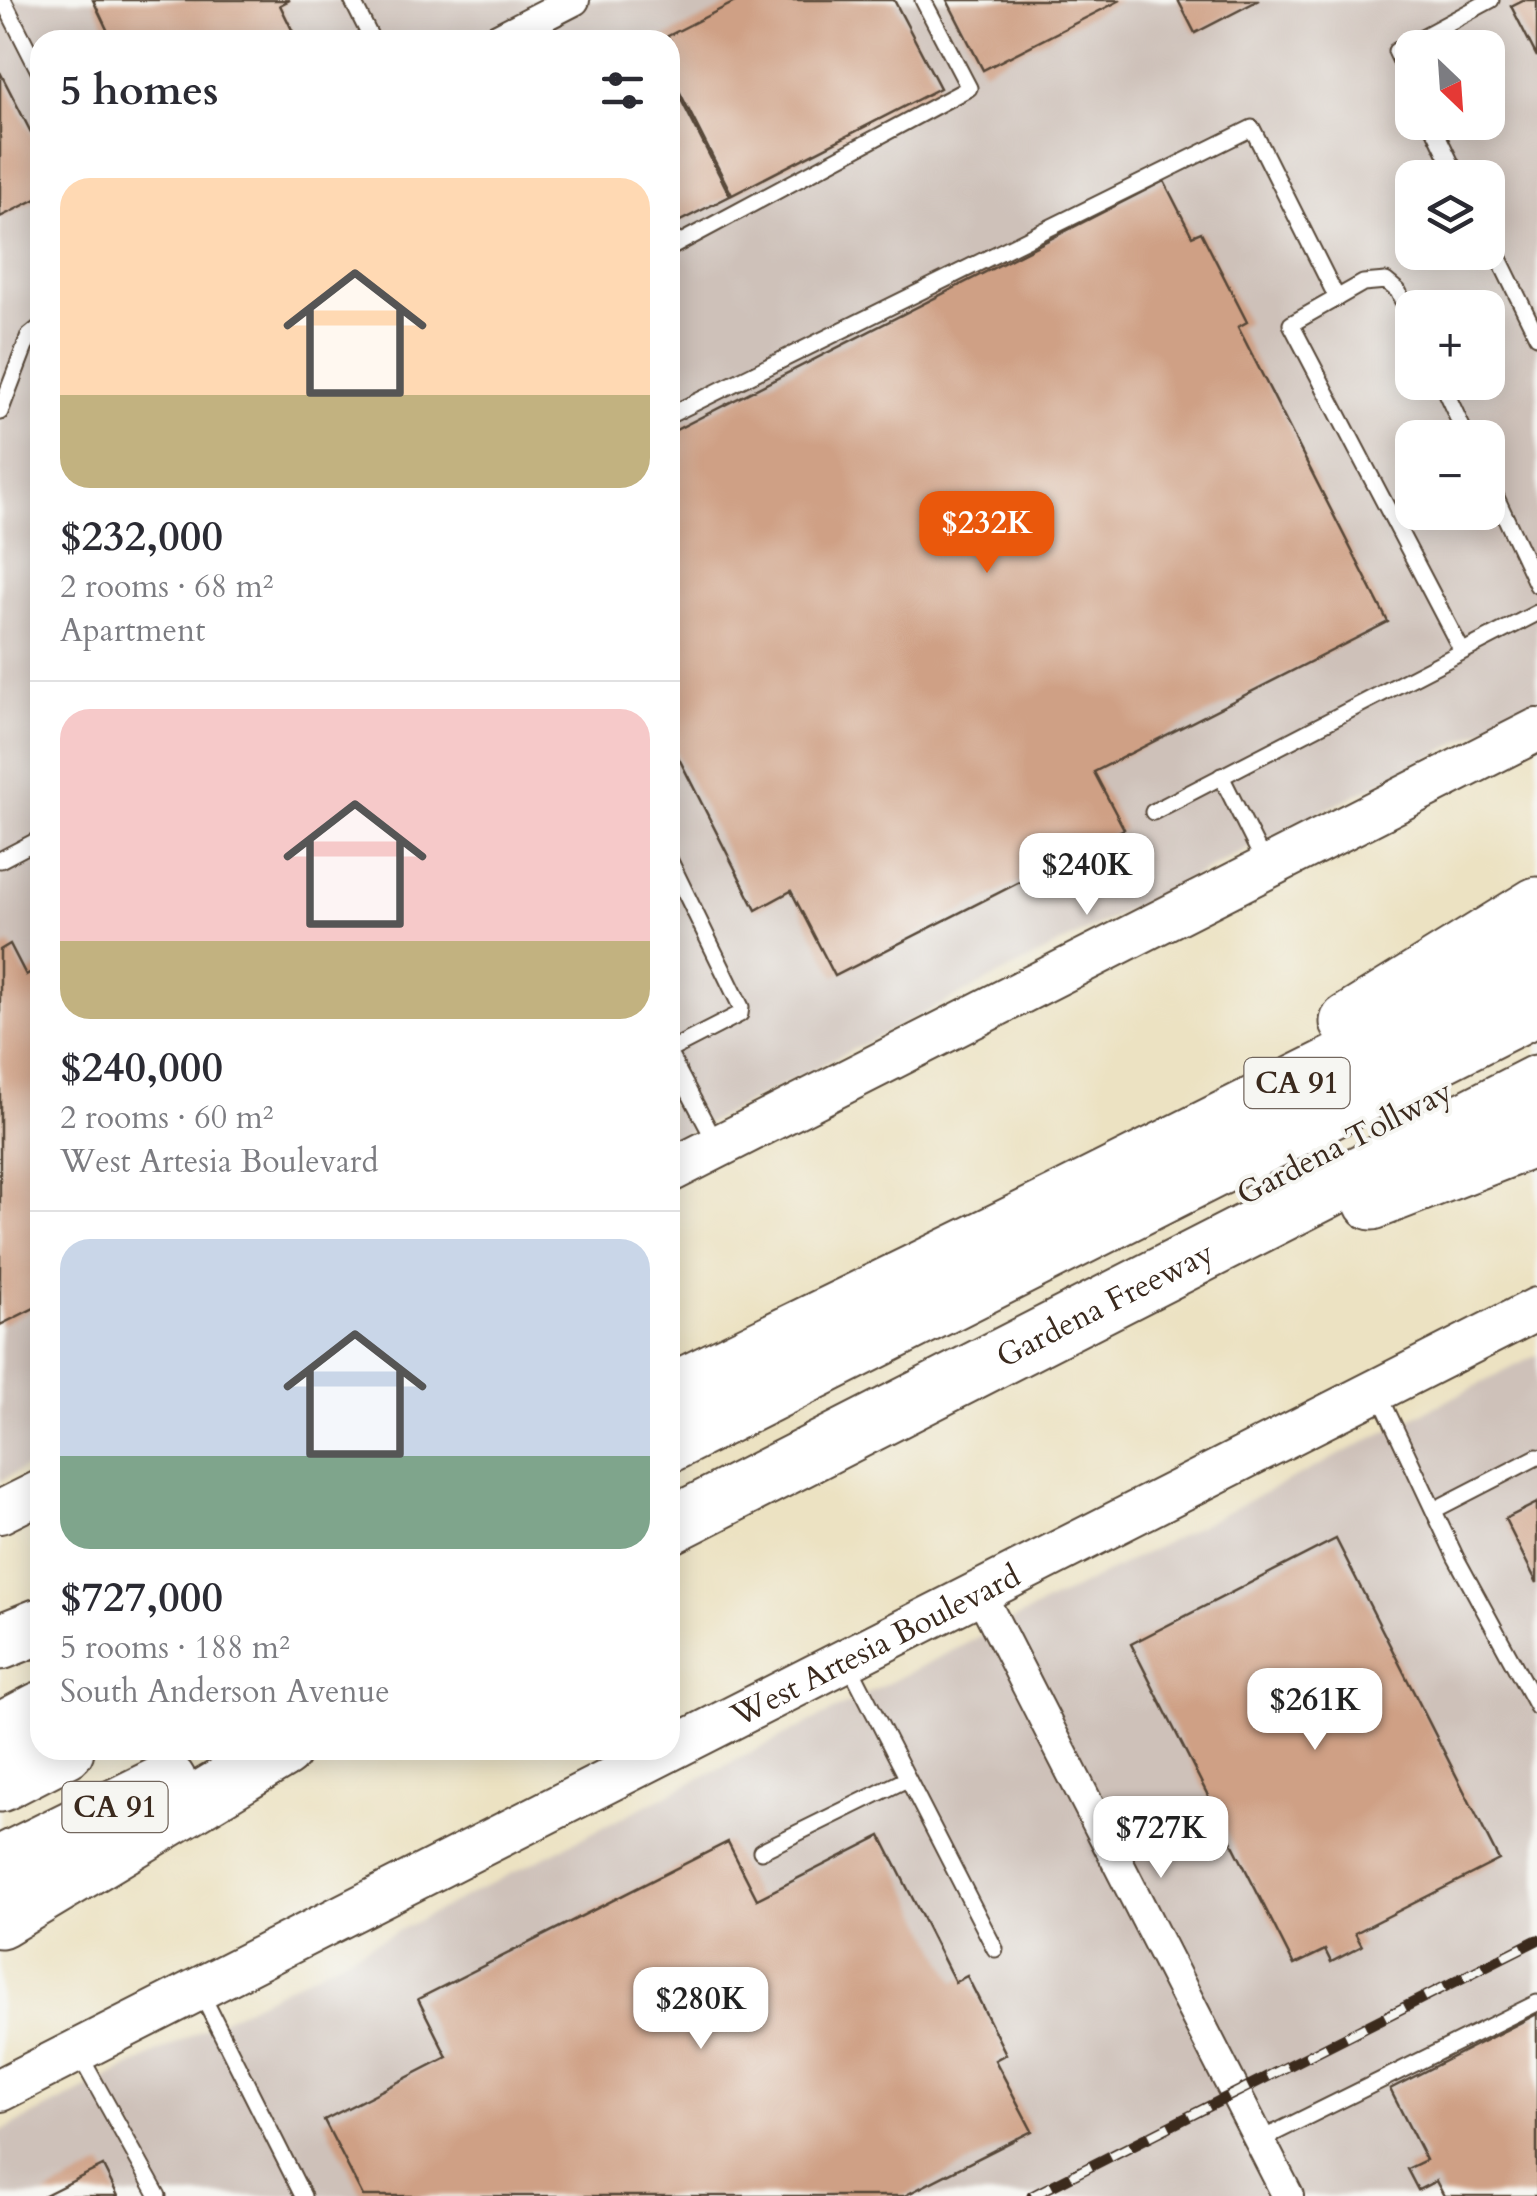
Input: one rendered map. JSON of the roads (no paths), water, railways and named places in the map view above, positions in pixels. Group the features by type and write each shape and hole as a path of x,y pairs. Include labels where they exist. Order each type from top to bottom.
{"highway":[{"path":"1057,1204 1537,905"},
{"name":"CA 91","path":"680,1387 1057,1204 1537,963"},
{"name":"Gardena Tollway","path":"680,1439 1537,1007"},
{"name":"Gardena Tollway","path":"680,1479 1537,1044"},
{"name":"Gardena Freeway","path":"680,1521 1537,1083"},
{"path":"1081,1316 1537,1138"},
{"path":"0,1642 30,1630"},
{"path":"0,1731 30,1715"},
{"path":"0,1784 47,1760"},
{"path":"0,1825 127,1760"},
{"name":"CA 91","path":"0,1864 210,1760"},
{"path":"0,1920 266,1760"}],"main road":[{"path":"680,1166 1537,730"},
{"name":"West Artesia Boulevard","path":"680,1745 1537,1310"},
{"path":"0,1512 30,1497"},
{"name":"West Artesia Boulevard","path":"0,2090 650,1760"}],"street":[{"path":"516,30 574,0"},
{"path":"980,1593 1288,2196"}],"lane":[{"path":"3,0 30,53"},
{"path":"352,0 367,30"},
{"path":"680,243 969,88 923,0"},
{"path":"1435,30 1491,0"},
{"path":"680,410 1252,128 1337,298"},
{"path":"1505,270 1537,336"},
{"path":"1398,290 1386,282 1363,283 1291,324 1462,651"},
{"path":"0,412 30,335"},
{"path":"1505,516 1537,585"},
{"path":"1153,812 1537,613"},
{"path":"1221,776 1266,867"},
{"path":"0,860 30,844"},
{"path":"680,881 741,1006 740,1014 680,1047"},
{"path":"680,1072 718,1146"},
{"path":"1377,1391 1434,1510 1537,1706"},
{"path":"1434,1510 1537,1457"},
{"path":"847,1660 995,1949"},
{"path":"761,1851 908,1778"},
{"path":"199,1989 303,2196"},
{"path":"1260,2140 1537,2003"},
{"path":"77,2051 158,2196"}],"railway":[{"path":"1032,2196 1537,1940"}]}
